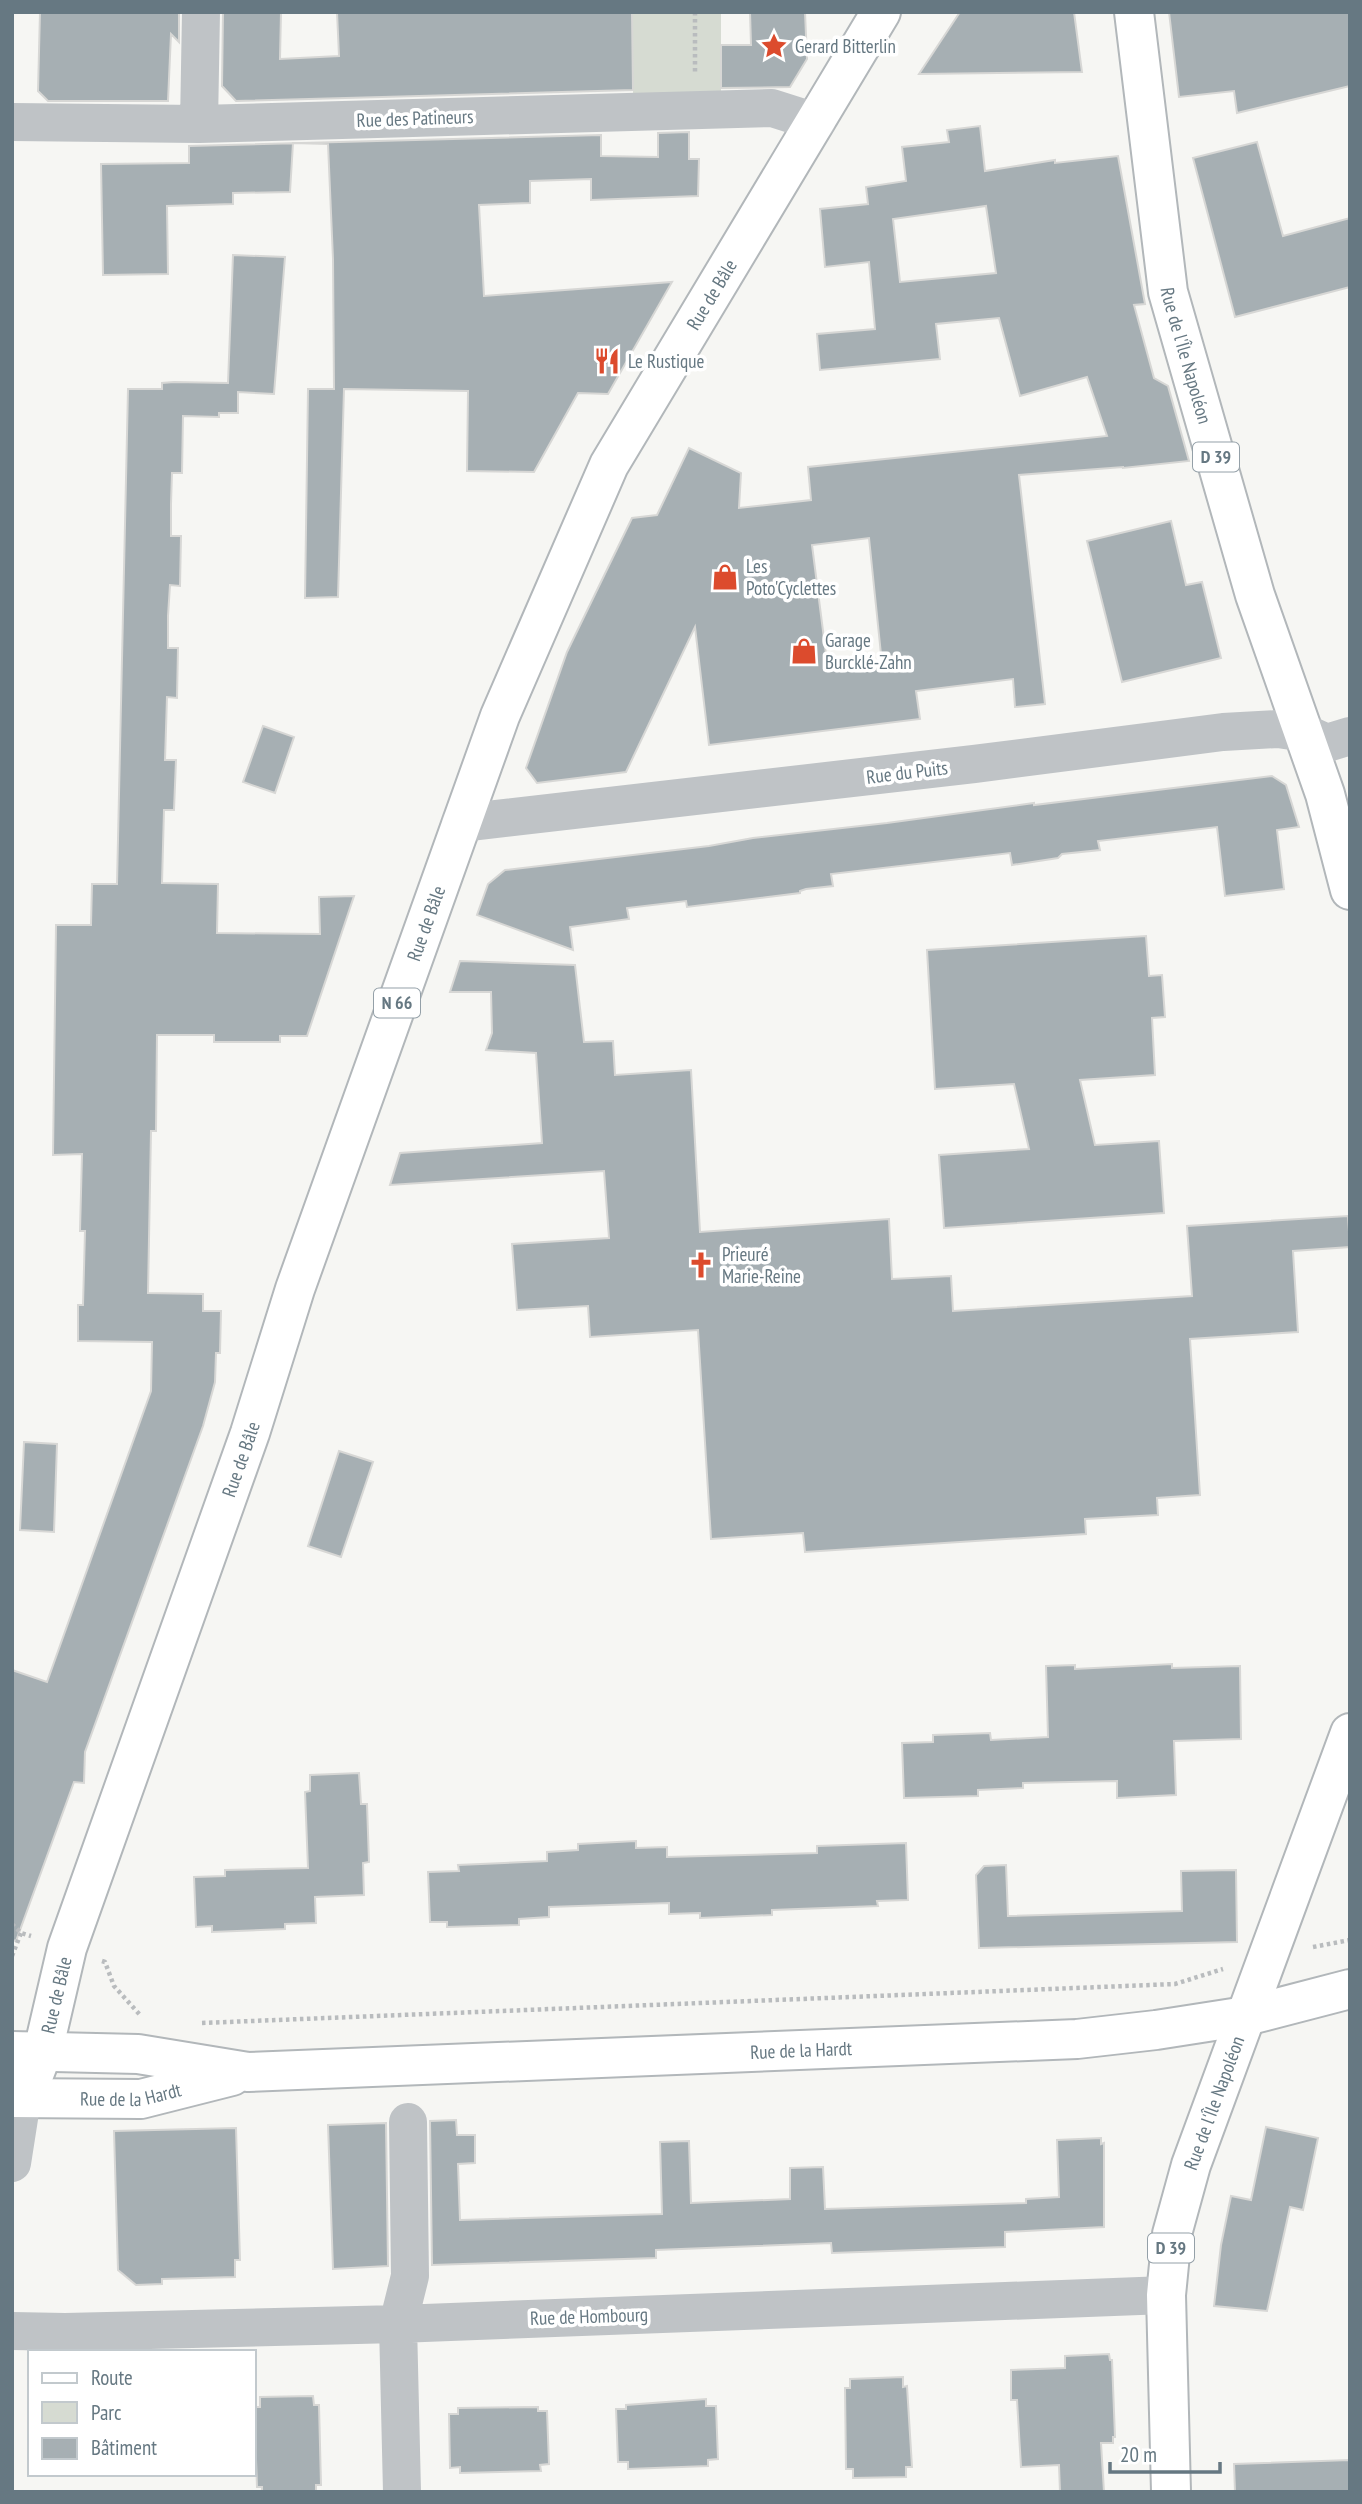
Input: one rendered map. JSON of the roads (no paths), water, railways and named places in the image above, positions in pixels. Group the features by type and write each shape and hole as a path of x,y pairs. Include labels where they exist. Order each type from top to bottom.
{"main road":[{"name":"Rue de Bâle","path":"28,2051 250,1433 295,1289 500,716 608,465 881,12"},
{"name":"Rue de l'Île Napoléon","path":"1135,12 1168,292 1255,594 1325,794 1350,890"},
{"name":"Rue de l'Île Napoléon","path":"1171,2492 1166,2295 1172,2234 1191,2165 1350,1732"},
{"name":"Rue de la Hardt","path":"28,2051 138,2054 248,2072 1077,2039 1246,2016 1350,1989"},
{"path":"16,2093 35,2072 28,2051"},
{"name":"Rue de la Hardt","path":"16,2093 142,2099 248,2072"}],"street":[{"path":"199,124 201,12"},
{"name":"Rue des Patineurs","path":"12,122 199,124 772,107 816,122"},
{"name":"Rue du Puits","path":"461,823 974,764 1223,732 1278,729 1305,733 1327,743 1350,736"},
{"path":"12,2163 16,2093"},
{"path":"402,2492 398,2324 410,2276 408,2122"},
{"name":"Rue de Hombourg","path":"12,2331 398,2324 1166,2295"}],"place":[{"name":"Gerard Bitterlin","path":"774,46"},
{"name":"Le Rustique","path":"607,361"},
{"name":"Les Poto'Cyclettes","path":"725,577"},
{"name":"Garage Burcklé-Zahn","path":"804,651"},
{"name":"Prieuré Marie-Reine","path":"701,1265"}]}
